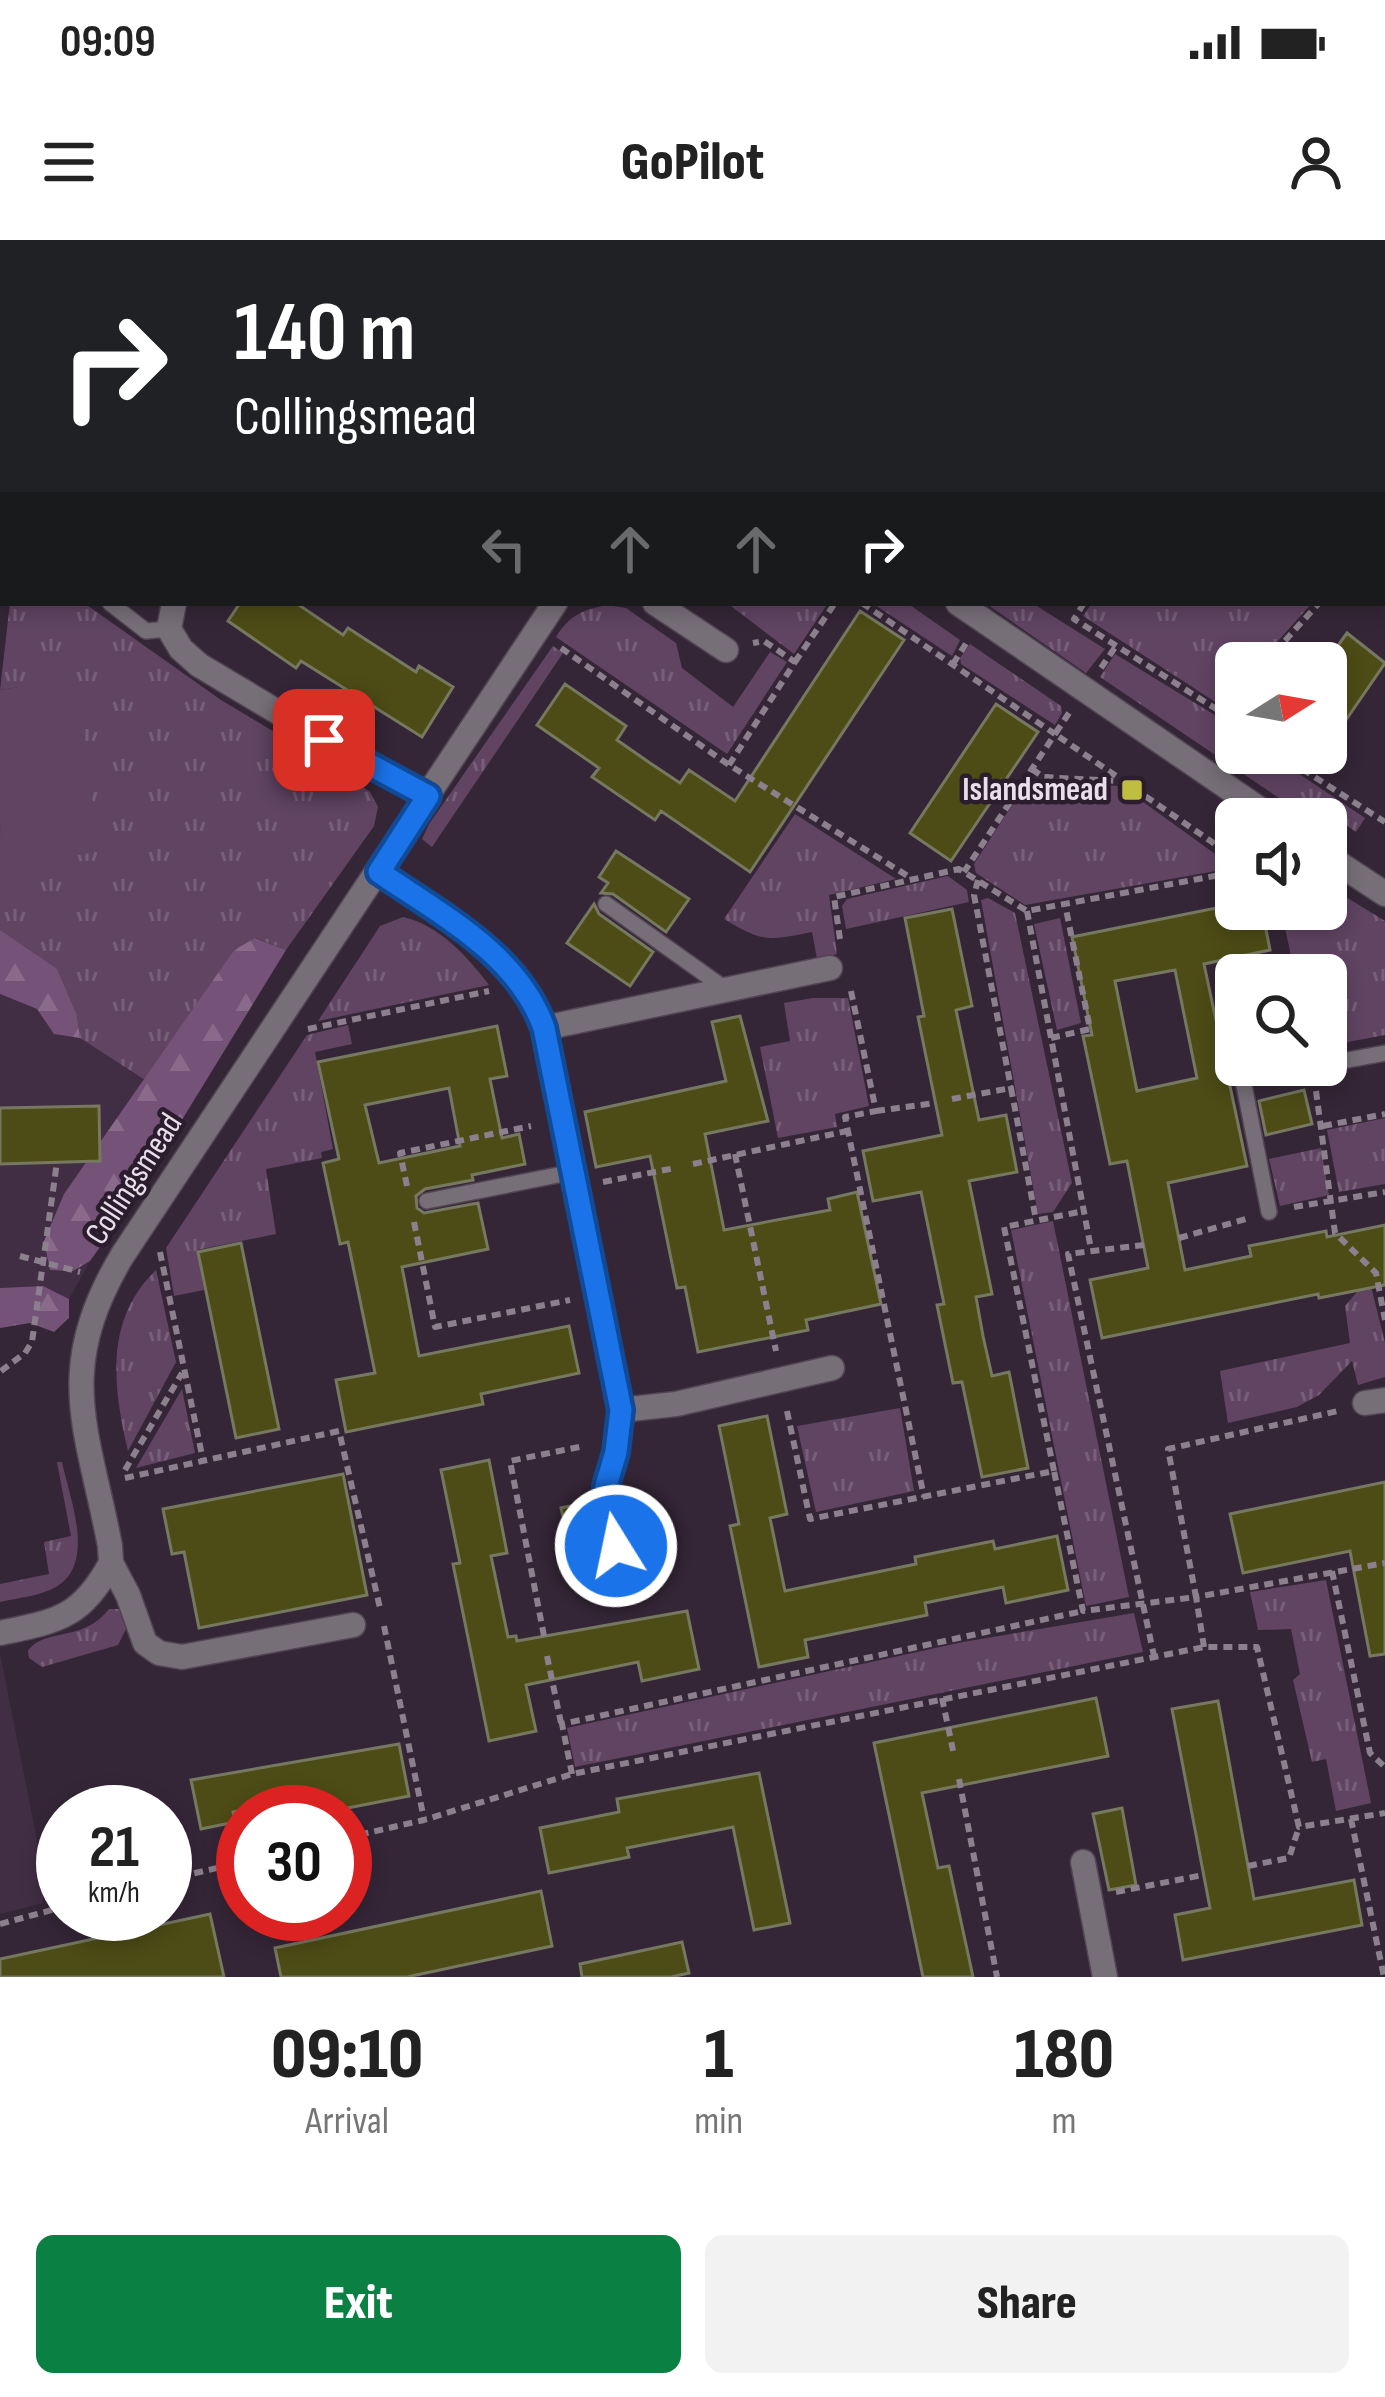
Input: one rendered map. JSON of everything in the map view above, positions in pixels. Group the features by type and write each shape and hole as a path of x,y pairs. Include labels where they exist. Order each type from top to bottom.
{"street":[{"path":"173,606 169,629 181,649 225,682 352,758 428,796"},
{"name":"Collingsmead","path":"353,1625 182,1657 159,1654 145,1643 111,1564 79,1377 82,1348 105,1285 150,1213 553,606"},
{"path":"660,606 726,650"},
{"path":"962,606 1243,798"},
{"path":"1347,869 1385,894"},
{"path":"379,872 498,957 535,1000 621,1410 606,1486 616,1546"},
{"path":"544,1028 837,966"},
{"path":"621,1410 676,1404 832,1368"},
{"path":"0,1633 73,1613 88,1601 111,1564"},
{"path":"1083,1862 1105,1977"}],"lane":[{"path":"114,606 146,631 169,629"},
{"path":"605,904 727,990"},
{"path":"1347,1060 1385,1053"},
{"path":"1245,1086 1269,1212"},
{"path":"427,1201 575,1180"}],"path":[{"path":"729,765 833,606"},
{"path":"866,606 1215,845"},
{"path":"1082,606 1073,619 1215,708"},
{"path":"1284,642 1316,606"},
{"path":"536,631 729,765 914,880"},
{"path":"726,650 764,641 795,662"},
{"path":"964,872 1055,734"},
{"path":"1032,769 1043,777 1121,781"},
{"path":"1309,774 1385,822"},
{"path":"876,1111 837,966 834,896 959,868 1027,911 1215,872"},
{"path":"978,880 974,895 1036,1221"},
{"path":"1051,1038 1090,1029 1065,904"},
{"path":"1027,911 1091,1249"},
{"path":"269,1036 522,983"},
{"path":"1320,1086 1335,1233 1376,1273 1385,1320"},
{"path":"952,1099 1011,1088"},
{"path":"924,1497 845,1117 935,1103"},
{"path":"1323,1126 1385,1114"},
{"path":"409,1197 400,1153 563,1119"},
{"path":"693,1164 848,1131"},
{"path":"735,1154 810,1519 1054,1471"},
{"path":"2,1371 32,1342 57,1162"},
{"path":"575,1180 675,1168"},
{"path":"1083,1611 1004,1227 1084,1211"},
{"path":"150,1213 203,1460"},
{"path":"413,1218 435,1327 598,1294"},
{"path":"1144,1245 1068,1254 1154,1658"},
{"path":"20,1256 80,1272 105,1285"},
{"path":"184,1370 120,1479 339,1431 424,1820"},
{"path":"1204,1647 1168,1450 1337,1412"},
{"path":"544,1636 510,1461 617,1439"},
{"path":"562,1724 1083,1611 1196,1598 1385,1563"},
{"path":"1332,1571 1370,1754 1385,1767"},
{"path":"372,1832 572,1774 1204,1647 1258,1647 1299,1827 1289,1858 1248,1866"},
{"path":"547,1656 572,1774"},
{"path":"943,1698 954,1755"},
{"path":"959,1780 997,1977"},
{"path":"1299,1827 1385,1813"},
{"path":"1351,1819 1384,1977"},
{"path":"1089,1897 1203,1875"},
{"path":"0,1924 36,1914"}],"shaded area":[{"path":"0,994 37,1009 54,1034 80,1038 145,1080 64,1194 73,1271 90,1261 69,1299 43,1286 0,1288"},
{"path":"0,1653 36,1835 36,1905 0,1914"}],"green space":[{"path":"10,606 88,606 221,700 349,777 370,792 378,807 374,826 286,950 256,938 234,950 145,1080 80,1038 77,1016 0,930 0,824 8,867 72,679 0,690"},
{"path":"731,606 826,606 794,654"},
{"path":"877,606 911,606 960,640 952,656"},
{"path":"989,606 1037,606 1105,649 1086,673"},
{"path":"1090,606 1309,606 1277,642 1215,642 1215,702 1083,616"},
{"path":"626,608 676,643 682,668 733,707 770,652 787,662 727,754 556,637 566,623 590,609"},
{"path":"970,644 1061,706 1055,725 961,664"},
{"path":"553,646 563,653 432,847 422,839 429,824"},
{"path":"1115,654 1215,715 1215,755 1100,677"},
{"path":"72,678 101,851 7,867 0,824 0,690"},
{"path":"1243,774 1299,774 1335,798 1279,798"},
{"path":"1030,777 1044,783 1121,786 1215,854 1215,871 1025,905 976,873 974,864"},
{"path":"1347,806 1365,818 1356,832 1347,826"},
{"path":"795,814 896,879 829,895 837,954 817,959 812,932 766,937 724,919"},
{"path":"948,876 967,890 969,902 846,929 842,906 847,899"},
{"path":"988,898 1015,913 1072,1183 1053,1212 1038,1214 981,900"},
{"path":"1347,898 1385,921 1385,1035 1347,1042 1347,954 1291,954 1285,930 1347,930"},
{"path":"403,917 440,934 489,985 318,1021 380,926"},
{"path":"1060,918 1081,1023 1057,1030 1034,924"},
{"path":"0,930 57,969 77,1016 80,1038 54,1034 37,1009 0,994"},
{"path":"255,938 286,950 128,1208 90,1261 73,1271 50,1270 44,1241 64,1194 234,950"},
{"path":"848,998 869,1106 835,1114 837,1127 778,1138 760,1047 790,1041 784,1003"},
{"path":"348,1025 352,1044 315,1052 333,1149 321,1152 322,1158 266,1169 276,1234 197,1250 204,1290 174,1296 166,1248 307,1035"},
{"path":"1385,1118 1385,1184 1339,1192 1327,1130"},
{"path":"1321,1148 1329,1195 1280,1206 1269,1159"},
{"path":"1053,1221 1129,1597 1086,1606 1011,1230"},
{"path":"156,1270 176,1362 128,1451 117,1379 120,1332 139,1290"},
{"path":"1369,1278 1385,1343 1385,1377 1358,1385 1352,1361 1319,1395 1297,1407 1228,1423 1220,1371 1350,1343 1345,1306"},
{"path":"43,1286 69,1299 69,1318 54,1332 30,1323 0,1328 0,1288"},
{"path":"182,1389 195,1453 136,1468"},
{"path":"900,1408 914,1491 816,1512 797,1426"},
{"path":"57,1462 62,1462 74,1511 75,1562 56,1587 0,1602 0,1584 49,1574 44,1542 71,1536"},
{"path":"1326,1580 1371,1803 1336,1811 1326,1759 1312,1762 1293,1680 1300,1674 1291,1629 1258,1630 1250,1592"},
{"path":"109,1609 119,1609 126,1629 118,1645 42,1667 29,1658 28,1651 35,1644 88,1627"},
{"path":"1134,1613 1143,1652 575,1767 567,1728 963,1642"}],"building":[{"path":"238,606 300,606 343,635 348,628 416,672 419,666 453,687 422,737 301,661 296,668 228,621"},
{"path":"860,611 904,640 750,872 661,811 655,820 592,777 599,768 537,725 565,684 626,726 617,740 650,763 680,783 689,770 735,801"},
{"path":"1347,633 1385,663 1347,718 1347,642 1340,642"},
{"path":"996,704 1038,732 951,861 910,833"},
{"path":"616,851 689,899 666,932 613,894 601,893 608,883 599,877"},
{"path":"594,904 599,914 653,952 630,986 567,943"},
{"path":"1215,908 1215,930 1266,930 1270,950 1215,954 1215,962 1204,964 1215,1016 1215,1086 1230,1086 1247,1166 1168,1183 1185,1270 1251,1256 1249,1246 1385,1225 1385,1285 1102,1338 1090,1280 1148,1268 1127,1161 1110,1164 1083,1036 1092,1035 1072,937","holes":["1175,970 1197,1078 1137,1091 1115,981"]},
{"path":"952,909 972,1006 956,1010 979,1120 1006,1115 1017,1172 969,1181 992,1294 976,1297 983,1336 992,1376 1009,1372 1028,1468 982,1477 962,1382 953,1383 937,1305 944,1304 921,1192 873,1201 863,1151 942,1135 918,1017 924,1016 905,918"},
{"path":"740,1016 768,1121 705,1134 724,1230 830,1210 828,1199 857,1192 881,1304 806,1320 808,1330 698,1352 685,1287 677,1288 650,1156 596,1167 585,1112 726,1081 712,1022"},
{"path":"497,1026 507,1076 490,1079 502,1138 519,1134 525,1164 472,1175 473,1180 425,1189 416,1196 417,1208 424,1213 478,1203 488,1249 402,1267 419,1356 569,1326 579,1373 481,1394 483,1404 346,1432 336,1380 375,1373 348,1242 340,1244 323,1163 339,1159 318,1062","holes":["449,1088 460,1146 379,1163 365,1105"]},
{"path":"1304,1090 1312,1124 1266,1135 1259,1101"},
{"path":"99,1106 100,1161 0,1164 0,1108"},
{"path":"241,1243 279,1429 236,1438 198,1252"},
{"path":"767,1416 787,1514 770,1518 785,1591 916,1564 915,1557 993,1541 995,1549 1057,1536 1068,1590 1006,1603 1003,1587 925,1603 927,1615 805,1640 808,1657 759,1667 730,1526 739,1524 719,1426"},
{"path":"489,1460 507,1553 491,1556 508,1637 516,1636 517,1641 687,1611 699,1669 642,1681 638,1662 526,1685 536,1731 489,1741 453,1564 460,1563 441,1470"},
{"path":"343,1474 367,1595 199,1628 184,1552 172,1554 163,1509"},
{"path":"1385,1482 1385,1654 1370,1656 1350,1551 1243,1573 1230,1514"},
{"path":"589,1502 602,1560 574,1567 561,1508"},
{"path":"667,1518 673,1549 645,1555 638,1524"},
{"path":"1096,1698 1108,1756 922,1793 938,1868 949,1866 973,1977 923,1977 874,1743"},
{"path":"1218,1701 1254,1899 1354,1880 1362,1925 1183,1960 1175,1915 1210,1908 1172,1709"},
{"path":"399,1744 409,1796 372,1803 372,1785 216,1785 216,1826 201,1829 191,1780"},
{"path":"759,1773 790,1923 754,1930 733,1827 627,1848 629,1857 549,1873 540,1828 619,1812 617,1799"},
{"path":"1122,1808 1136,1885 1109,1890 1093,1814"},
{"path":"541,1891 552,1946 407,1977 281,1977 275,1948 308,1941 372,1941 372,1927"},
{"path":"210,1914 224,1977 0,1977 0,1959 84,1941 192,1941 192,1918"},
{"path":"682,1942 689,1973 582,1977 580,1964"}],"place":[{"name":"Islandsmead","path":"1132,790"}],"route":[{"path":"324,740 428,796 379,872 498,957 535,1000 621,1410 606,1486 616,1546"}]}
